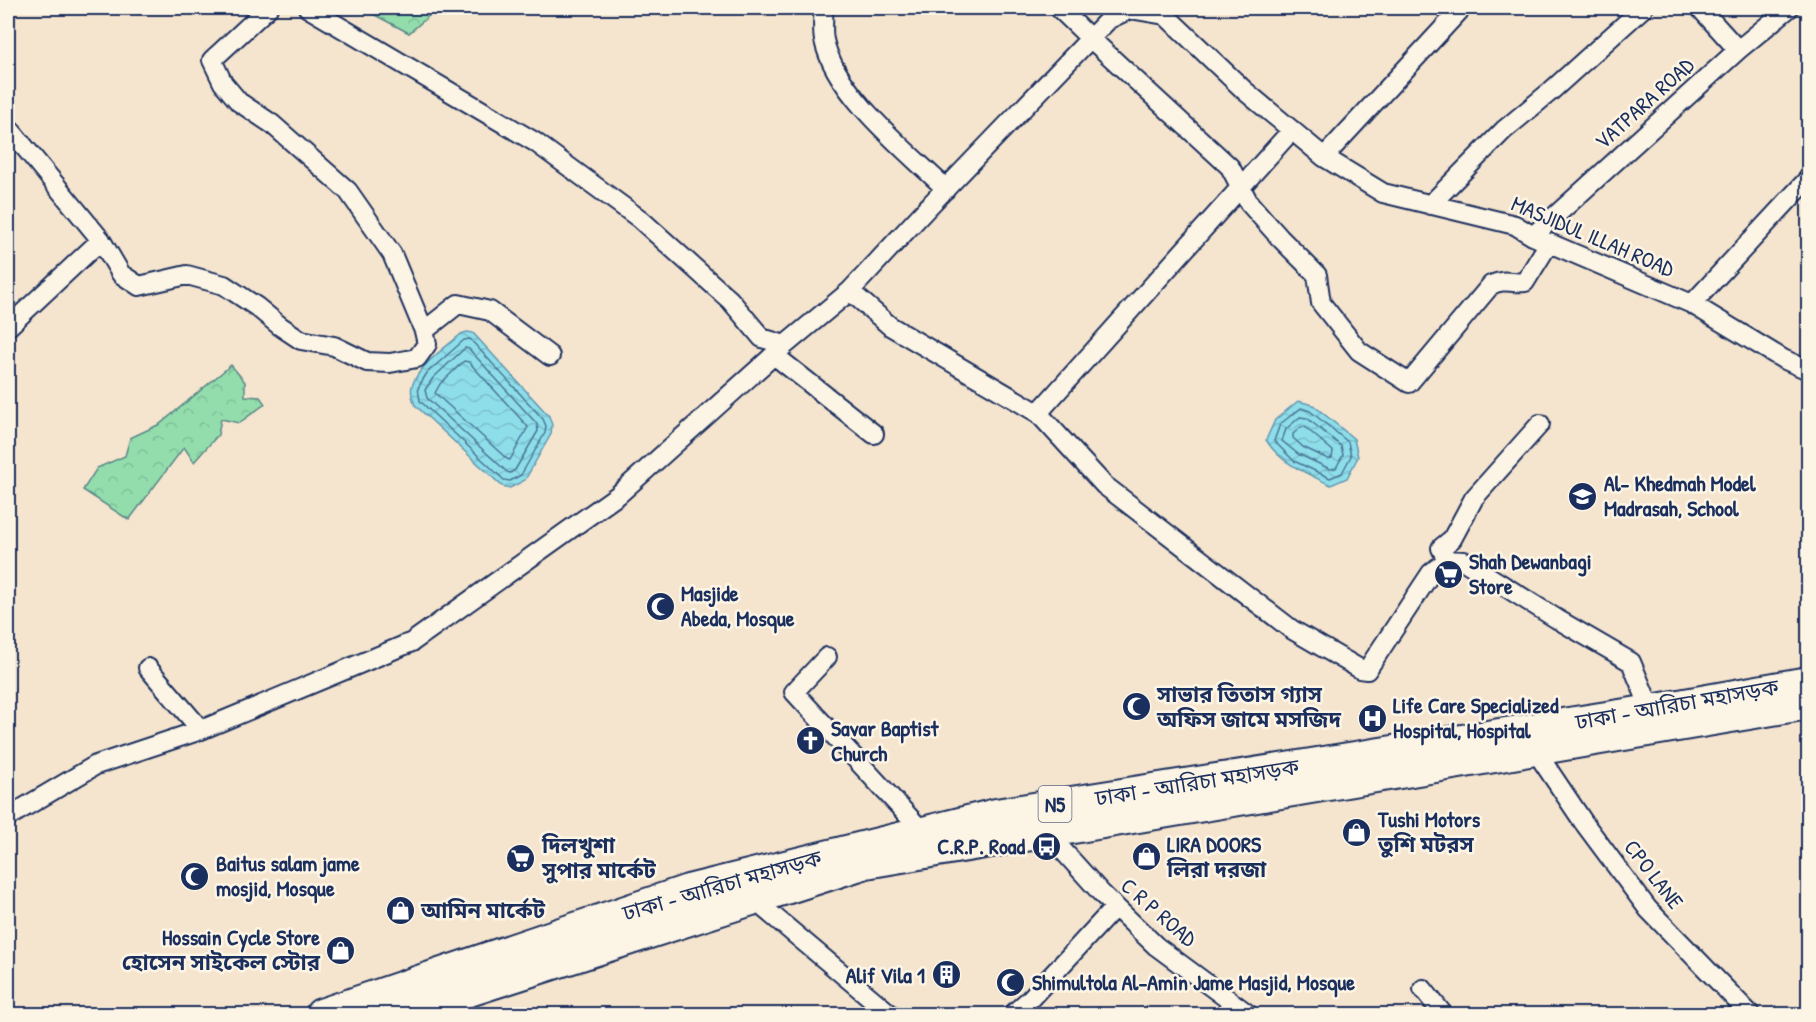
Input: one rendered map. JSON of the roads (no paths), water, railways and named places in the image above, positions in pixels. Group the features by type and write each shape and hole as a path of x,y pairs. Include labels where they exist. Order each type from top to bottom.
{"highway":[{"name":"ঢাকা - আরিচা মহাসড়ক","path":"321,1014 687,890 996,814 1651,710 1809,682"},
{"name":"ঢাকা - আরিচা মহাসড়ক","path":"398,1014 866,863 1809,704"}],"street":[{"path":"8,127 101,240 121,274 140,286 187,275 224,285 302,340 334,346 367,362 390,363 417,358 427,344 424,331 392,254 348,191 272,124 239,102 223,83 212,60 268,8"},
{"path":"308,8 535,142 640,219 730,300 762,338 780,350 874,434"},
{"path":"823,8 824,39 832,62 859,106 946,189"},
{"path":"1059,8 1230,167 1241,188"},
{"path":"1324,157 1462,8"},
{"path":"1430,205 1504,130 1643,8"},
{"path":"1700,8 1738,50"},
{"name":"VATPARA ROAD","path":"1241,188 1249,203 1317,275 1321,303 1359,351 1408,383 1491,285 1503,280 1525,282 1541,239 1738,50 1789,8"},
{"path":"8,817 96,765 201,730 412,642 618,495 780,350 850,291 1109,19 1130,9 1163,11"},
{"name":"MASJIDUL ILLAH ROAD","path":"1163,11 1245,91 1324,157 1383,193 1515,225 1541,239 1692,304 1783,359 1809,370"},
{"path":"1038,413 1292,130"},
{"path":"1692,304 1809,179"},
{"path":"8,327 101,240"},
{"path":"850,291 890,326 1038,413 1104,484 1292,629 1360,669 1367,670 1431,573 1456,560"},
{"path":"424,331 458,304 490,311 550,356"},
{"path":"1540,424 1474,498 1452,539 1441,548 1456,560 1631,662 1651,710"},
{"path":"827,657 794,692 923,832"},
{"path":"148,668 201,730"},
{"name":"CPO LANE","path":"1541,749 1543,762 1584,823 1648,909 1750,1014"},
{"name":"C R P ROAD","path":"1048,834 1115,907 1156,946 1248,1014"},
{"path":"753,899 890,1014"},
{"path":"1013,1014 1030,999 1115,907"},
{"path":"1423,989 1443,1014"}],"water":[{"path":"473,333 549,416 552,425 551,434 525,480 510,488 502,486 415,405 413,399 412,386 420,371 440,351 461,334"},
{"path":"1298,401 1313,405 1354,439 1358,457 1347,478 1331,485 1287,462 1266,440 1275,420"}],"place":[{"name":"Al- Khedmah Model Madrasah, School","path":"1583,496"},
{"name":"Shah Dewanbagi Store","path":"1448,574"},
{"name":"Masjide Abeda, Mosque","path":"660,606"},
{"name":"সাভার তিতাস গ্যাস অফিস জামে মসজিদ","path":"1136,707"},
{"name":"Life Care Specialized Hospital, Hospital","path":"1372,718"},
{"name":"Savar Baptist Church","path":"810,741"},
{"name":"Tushi Motors তুশি মটরস","path":"1357,832"},
{"name":"C.R.P. Road","path":"1046,846"},
{"name":"LIRA DOORS লিরা দরজা","path":"1146,857"},
{"name":"দিলখুশা সুপার মার্কেট","path":"521,858"},
{"name":"Baitus salam jame mosjid, Mosque","path":"195,876"},
{"name":"আমিন মার্কেট","path":"400,910"},
{"name":"Hossain Cycle Store হোসেন সাইকেল স্টোর","path":"341,950"},
{"name":"Alif Vila 1","path":"946,975"},
{"name":"Shimultola Al-Amin Jame Masjid, Mosque","path":"1011,982"}]}
